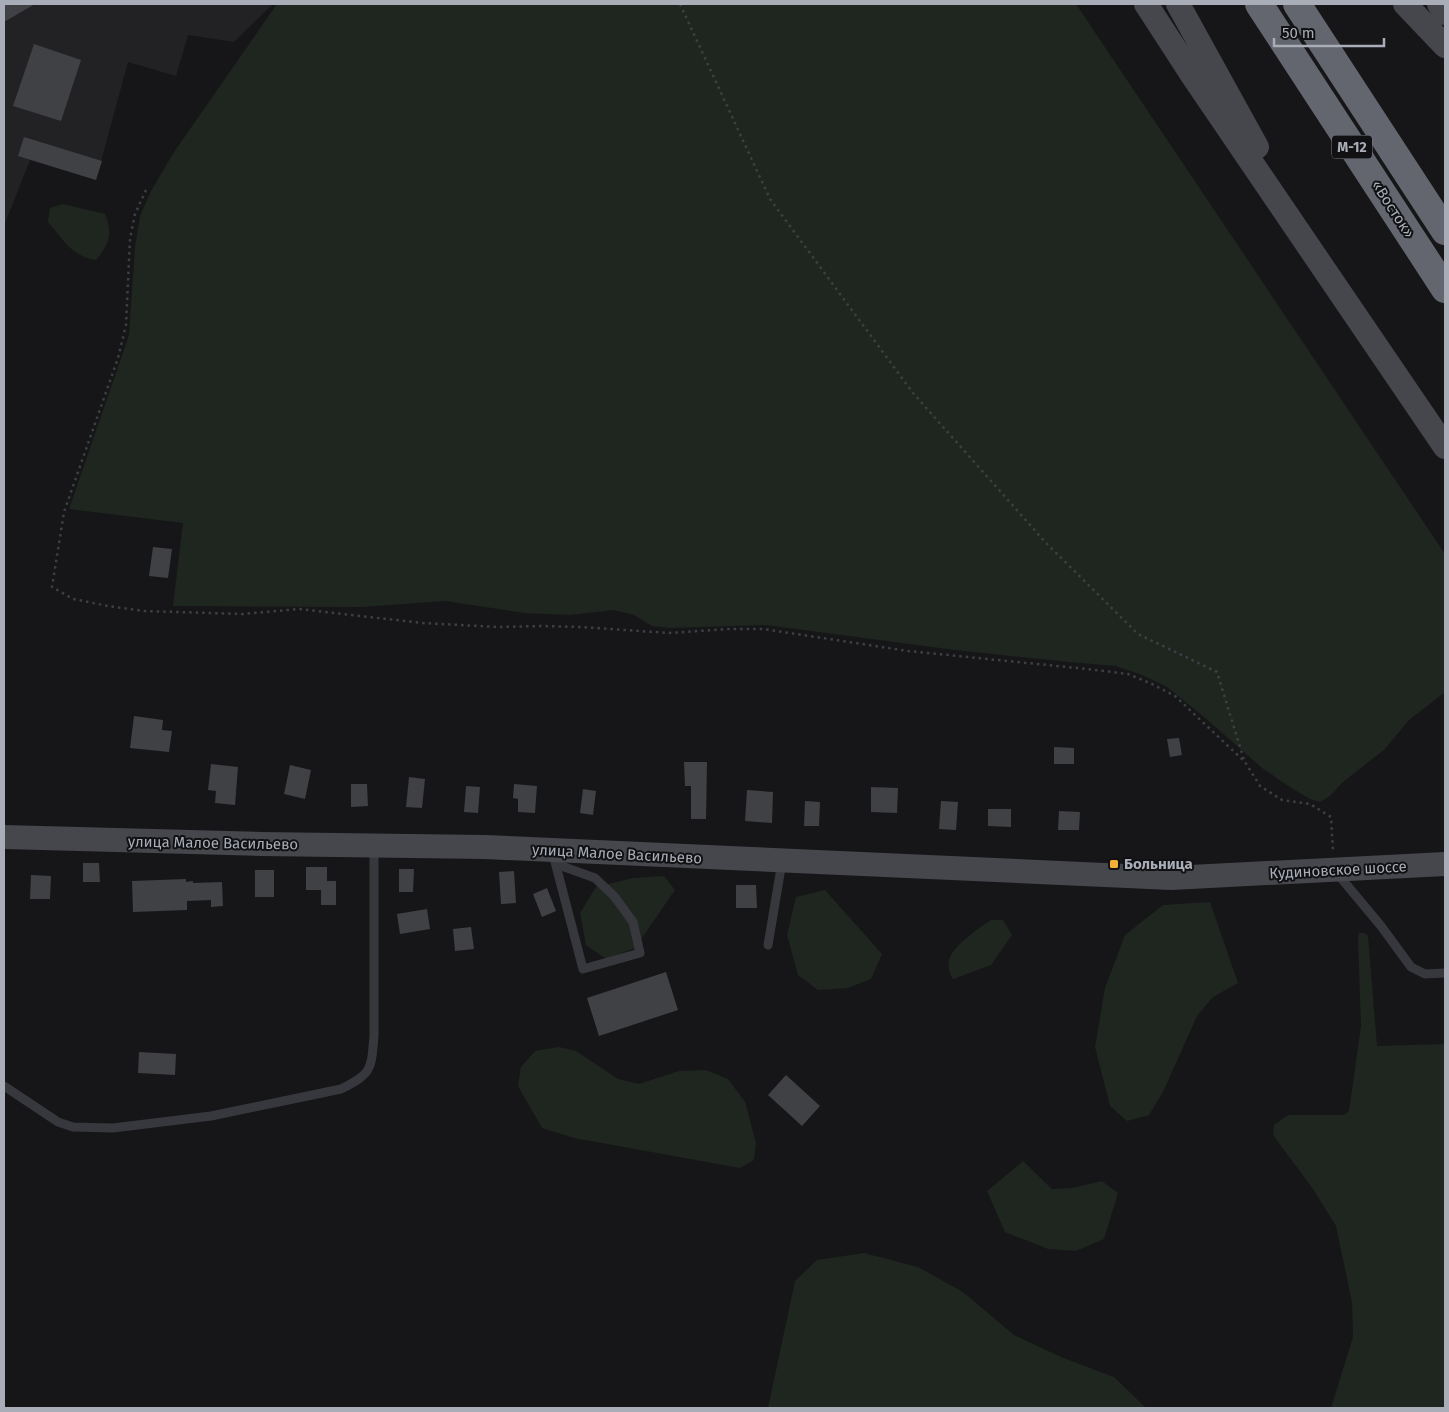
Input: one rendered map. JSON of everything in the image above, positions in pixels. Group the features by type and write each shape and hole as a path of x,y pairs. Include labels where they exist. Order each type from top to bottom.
{"highway":[{"name":"«Восток»","path":"1258,4 1445,289"},
{"name":"М-12","path":"1297,4 1445,230"}],"main road":[{"path":"1146,4 1192,75 1445,447"},
{"path":"1178,4 1330,278"},
{"path":"1405,4 1445,46"},
{"path":"1438,4 1445,13"},
{"name":"улица Малое Васильево","path":"4,837 374,846 554,857 782,862 1171,878 1231,875"},
{"name":"Кудиновское шоссе","path":"1231,875 1445,864"}],"lane":[{"path":"4,1086 58,1122 73,1127 113,1128 211,1116 341,1089 360,1079 371,1066 374,1036 374,846"},
{"path":"554,857 595,878 614,896 633,922 640,953 583,969 554,857"},
{"path":"768,945 782,862"},
{"path":"1334,870 1381,926 1411,967 1424,974 1445,973"}],"path":[{"path":"680,4 770,199 913,393 1046,543 1138,634 1217,672 1245,762"},
{"path":"146,190 135,214 130,239 126,325 118,358 64,512 52,587 73,599 144,611 242,614 299,609 422,623 498,628 581,627 670,633 763,629 908,651 1128,674 1175,696 1245,762 1260,786 1282,800 1310,804 1331,818 1334,870"}],"shaded area":[{"path":"4,4 273,4 234,42 188,35 176,76 128,62 96,180 30,160 4,226"},
{"path":"277,4 1076,4 1445,554 1445,692 1409,720 1385,749 1343,782 1330,796 1320,802 1310,799 1262,768 1167,687 1142,675 1116,666 955,650 766,625 671,628 652,626 634,615 614,610 570,615 524,613 445,601 362,607 173,606 183,523 69,509 129,335 135,247 140,216 151,191 174,152"},
{"path":"63,204 105,214 109,227 109,238 96,260 74,251 63,241 48,222 50,208"},
{"path":"664,876 675,890 635,948 606,959 586,945 580,913 596,887 633,878"},
{"path":"825,890 882,954 871,979 848,988 818,990 798,975 787,935 796,897"},
{"path":"1210,902 1238,983 1213,997 1197,1016 1164,1090 1149,1115 1127,1121 1110,1106 1095,1047 1105,988 1125,935 1163,905"},
{"path":"991,920 1003,920 1012,935 991,965 953,979 949,960 953,952 968,937"},
{"path":"1359,933 1364,933 1368,936 1377,1046 1445,1044 1445,1408 1331,1408 1353,1337 1352,1302 1336,1226 1313,1189 1273,1135 1274,1125 1288,1115 1344,1115 1349,1111 1361,1026"},
{"path":"559,1047 576,1051 618,1079 639,1084 679,1071 706,1070 728,1079 745,1102 756,1143 754,1160 740,1168 574,1138 542,1128 518,1086 521,1067 535,1051"},
{"path":"1023,1161 1052,1189 1072,1188 1102,1181 1118,1193 1104,1239 1076,1251 1048,1249 1005,1232 987,1191"},
{"path":"864,1253 918,1267 963,1292 1014,1335 1061,1357 1114,1377 1146,1408 768,1408 795,1281 817,1260"}],"building":[{"path":"4,4 35,4 4,22"},
{"path":"34,44 81,60 61,121 13,106"},
{"path":"24,137 102,161 96,180 18,156"},
{"path":"153,547 172,549 168,578 149,576"},
{"path":"134,716 163,720 162,730 172,731 169,752 130,748"},
{"path":"1179,738 1182,755 1170,757 1167,739"},
{"path":"1054,747 1074,748 1074,764 1054,764"},
{"path":"684,762 707,762 706,819 691,819 691,786 685,786"},
{"path":"211,764 238,767 235,805 215,803 216,791 208,790"},
{"path":"290,765 311,770 305,799 284,794"},
{"path":"409,777 425,779 422,808 406,807"},
{"path":"351,784 367,784 368,806 351,807"},
{"path":"514,784 537,786 535,813 518,812 518,799 513,798"},
{"path":"466,786 480,787 478,813 464,812"},
{"path":"871,787 898,788 897,813 871,812"},
{"path":"583,789 596,791 593,815 580,813"},
{"path":"747,790 773,792 772,823 745,821"},
{"path":"805,801 820,802 819,826 804,826"},
{"path":"941,801 958,802 956,830 939,829"},
{"path":"988,809 1011,809 1011,827 988,826"},
{"path":"1059,811 1080,812 1079,830 1058,830"},
{"path":"83,863 99,863 100,882 83,882"},
{"path":"306,867 327,867 327,881 336,881 336,905 321,905 321,890 306,890"},
{"path":"399,869 414,869 413,892 399,892"},
{"path":"255,870 274,870 274,897 255,897"},
{"path":"514,871 516,903 501,904 499,872"},
{"path":"31,875 51,876 50,899 30,899"},
{"path":"186,879 186,882 193,881 193,883 222,882 223,906 211,907 211,900 187,901 187,910 133,912 132,881"},
{"path":"736,885 756,885 757,908 736,908"},
{"path":"547,888 556,911 542,917 533,894"},
{"path":"427,909 430,929 400,934 397,914"},
{"path":"471,927 474,949 455,951 453,929"},
{"path":"666,972 678,1010 599,1036 587,998"},
{"path":"139,1052 176,1054 175,1075 138,1073"},
{"path":"786,1075 820,1106 802,1126 768,1095"}],"place":[{"name":"Больница","path":"1114,864"}]}
